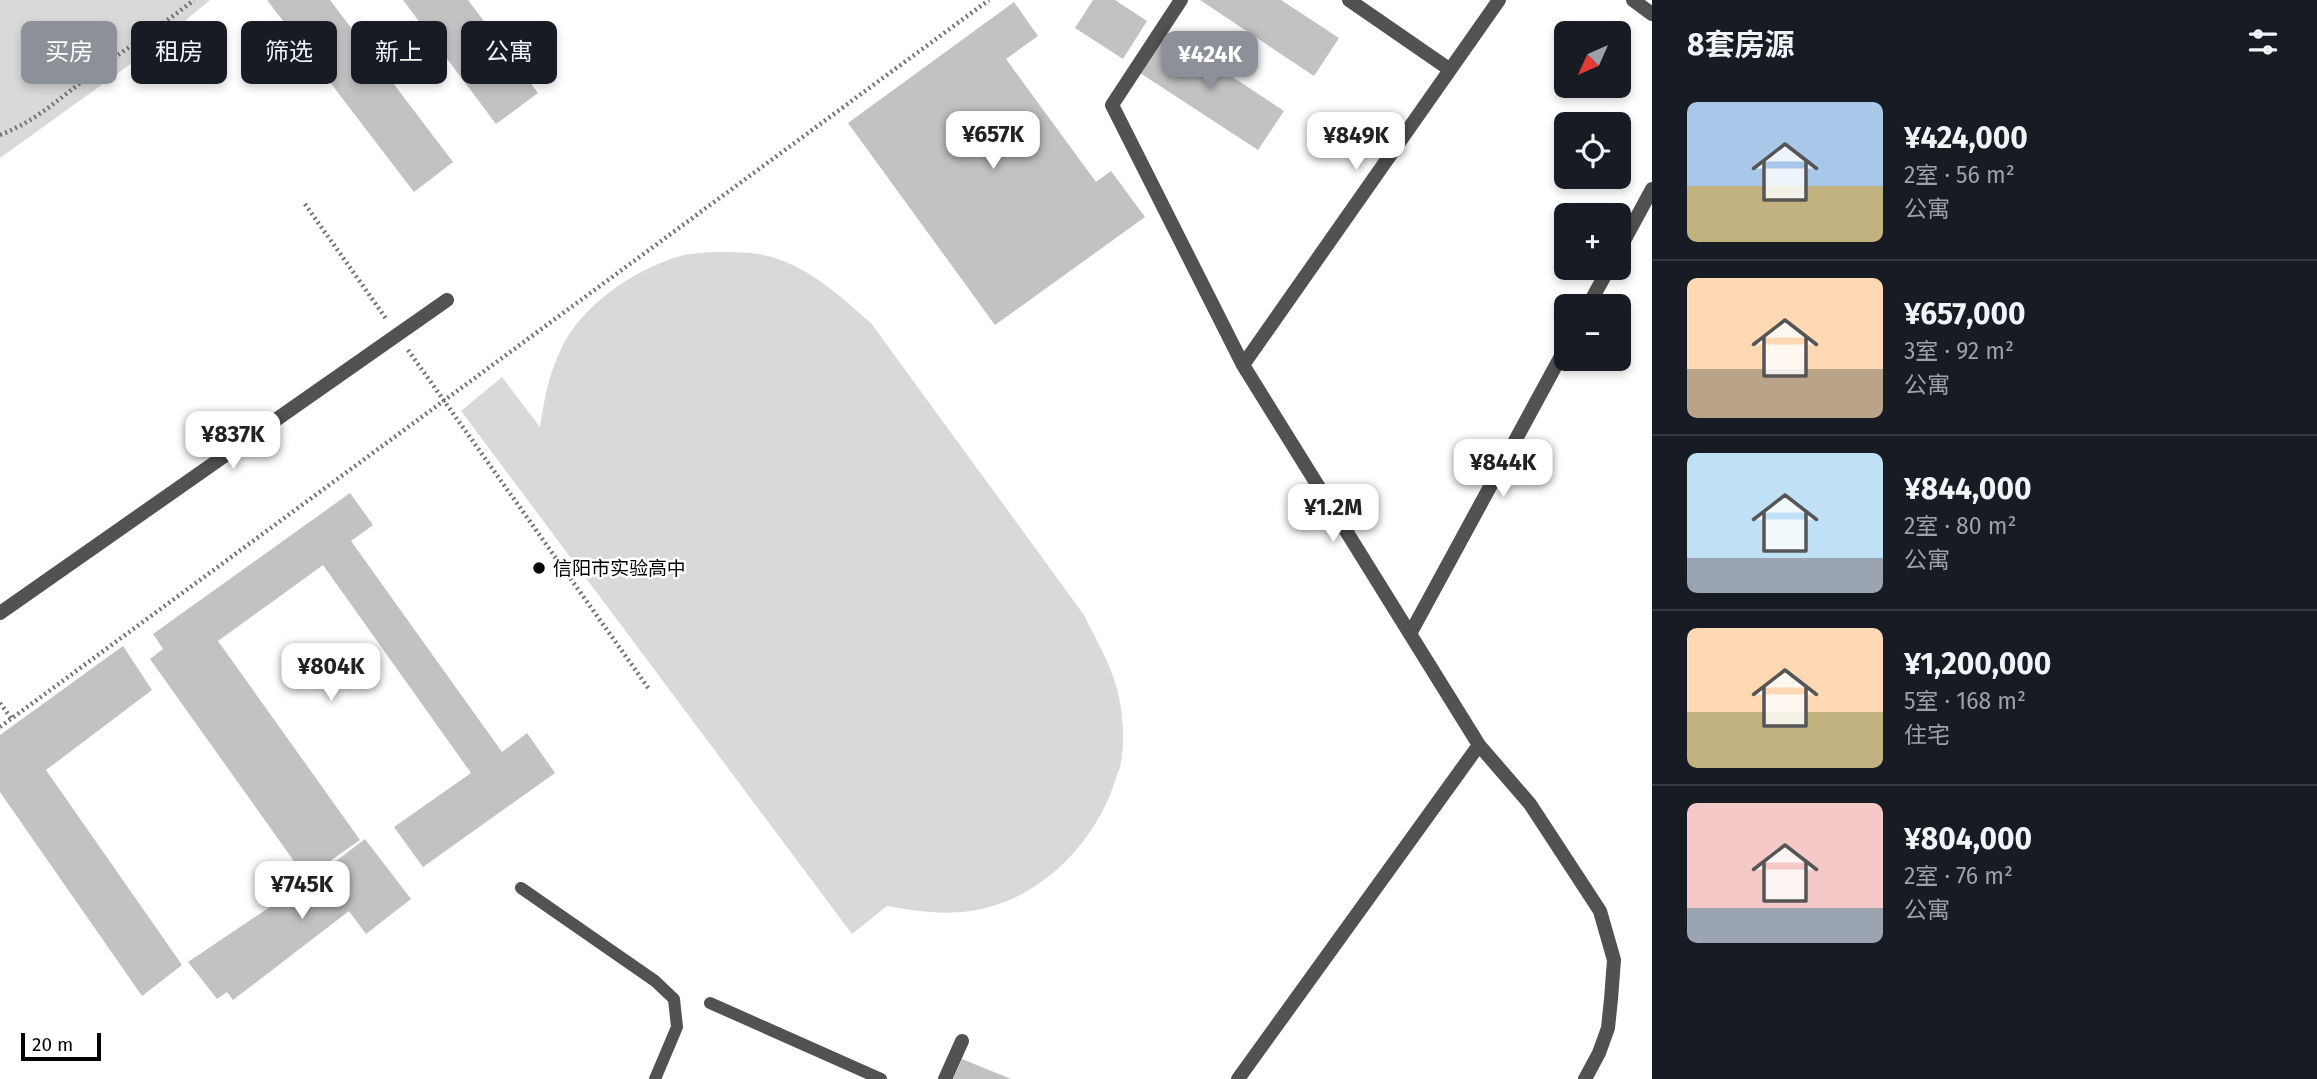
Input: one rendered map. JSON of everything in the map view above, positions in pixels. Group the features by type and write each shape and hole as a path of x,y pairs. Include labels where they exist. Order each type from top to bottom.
{"street":[{"path":"1181,0 1112,105 1243,365 1479,745 1530,804 1600,911 1614,960 1611,999 1608,1028 1600,1053 1585,1079"},
{"path":"1349,0 1449,69"},
{"path":"1243,365 1499,0"},
{"path":"1633,0 1652,14"},
{"path":"1631,228 1652,189"},
{"path":"0,613 447,300"},
{"path":"1410,634 1554,368"},
{"path":"1238,1079 1479,745"},
{"path":"945,1079 962,1041"}],"lane":[{"path":"521,888 655,981 674,999 677,1027 655,1079"},
{"path":"710,1003 881,1079"}],"path":[{"path":"0,135 22,127 55,105 92,73 154,32 194,0"},
{"path":"0,727 989,0"},
{"path":"305,204 649,689"},
{"path":"0,703 11,719"}],"shaded area":[{"path":"0,0 210,0 185,21 131,21 131,64 117,74 117,21 21,21 21,84 103,84 0,158"},
{"path":"714,252 758,254 790,264 819,281 871,323 1084,615 1103,653 1112,673 1121,710 1123,745 1119,771 1103,809 1076,850 1058,868 1018,896 971,911 950,913 887,906 852,934 461,411 502,377 540,427 553,368 561,349 581,318 610,292 643,271 677,257"}],"building":[{"path":"267,0 330,0 351,28 351,84 394,84 453,162 414,192 331,84 337,84 337,21 283,21"},
{"path":"403,0 468,0 484,21 461,21 461,77 447,59 447,21 419,21"},
{"path":"1093,0 1115,0 1147,21 1123,59 1075,28"},
{"path":"1200,0 1281,0 1339,38 1314,76"},
{"path":"1014,2 1038,36 1006,59 1096,182 1111,171 1145,217 995,325 848,123"},
{"path":"1163,31 1284,111 1258,150 1137,71"},
{"path":"466,84 531,84 538,93 496,124"},
{"path":"350,493 373,525 351,541 502,752 527,733 555,773 423,867 394,827 471,773 323,565 218,641 360,840 306,878 150,659 163,649 153,634"},
{"path":"123,646 152,690 46,770 182,965 142,996 0,792 0,735"},
{"path":"365,839 411,899 366,934 349,911 233,1000 227,992 217,999 188,962 319,874"},
{"path":"962,1059 1011,1079 953,1079"}],"place":[{"name":"信阳市实验高中","path":"539,568"}]}
